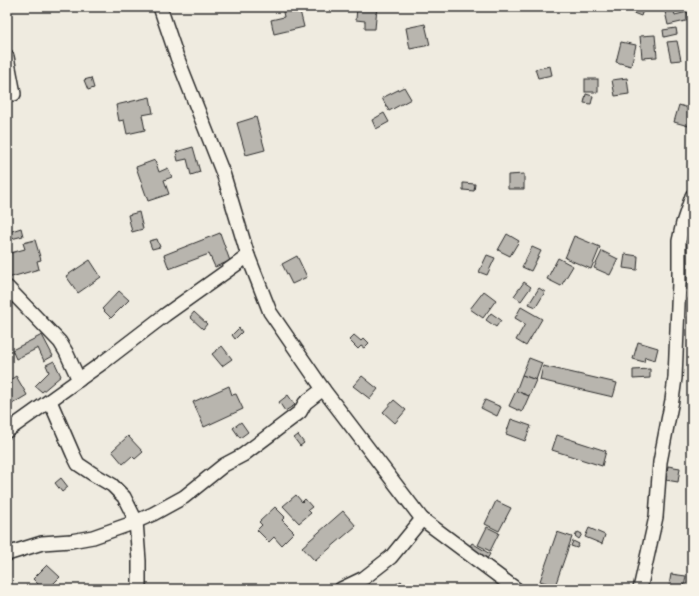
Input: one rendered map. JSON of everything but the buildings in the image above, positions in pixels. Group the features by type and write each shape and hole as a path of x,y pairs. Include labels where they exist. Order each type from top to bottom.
{"street":[{"path":"160,7 177,57 224,176 248,256 270,312 323,389 422,519 516,589"},
{"path":"7,57 14,94"},
{"path":"640,589 656,517 660,462 675,378 679,241 692,196"},
{"path":"7,431 248,256"},
{"path":"7,287 60,342 79,380"},
{"path":"7,554 42,543 93,537 108,533 184,497 224,465 243,455 300,412 305,403 323,389"},
{"path":"50,401 78,464 112,485 124,497 136,521 139,560 138,589"},
{"path":"341,589 364,578 391,557 422,519"}]}
